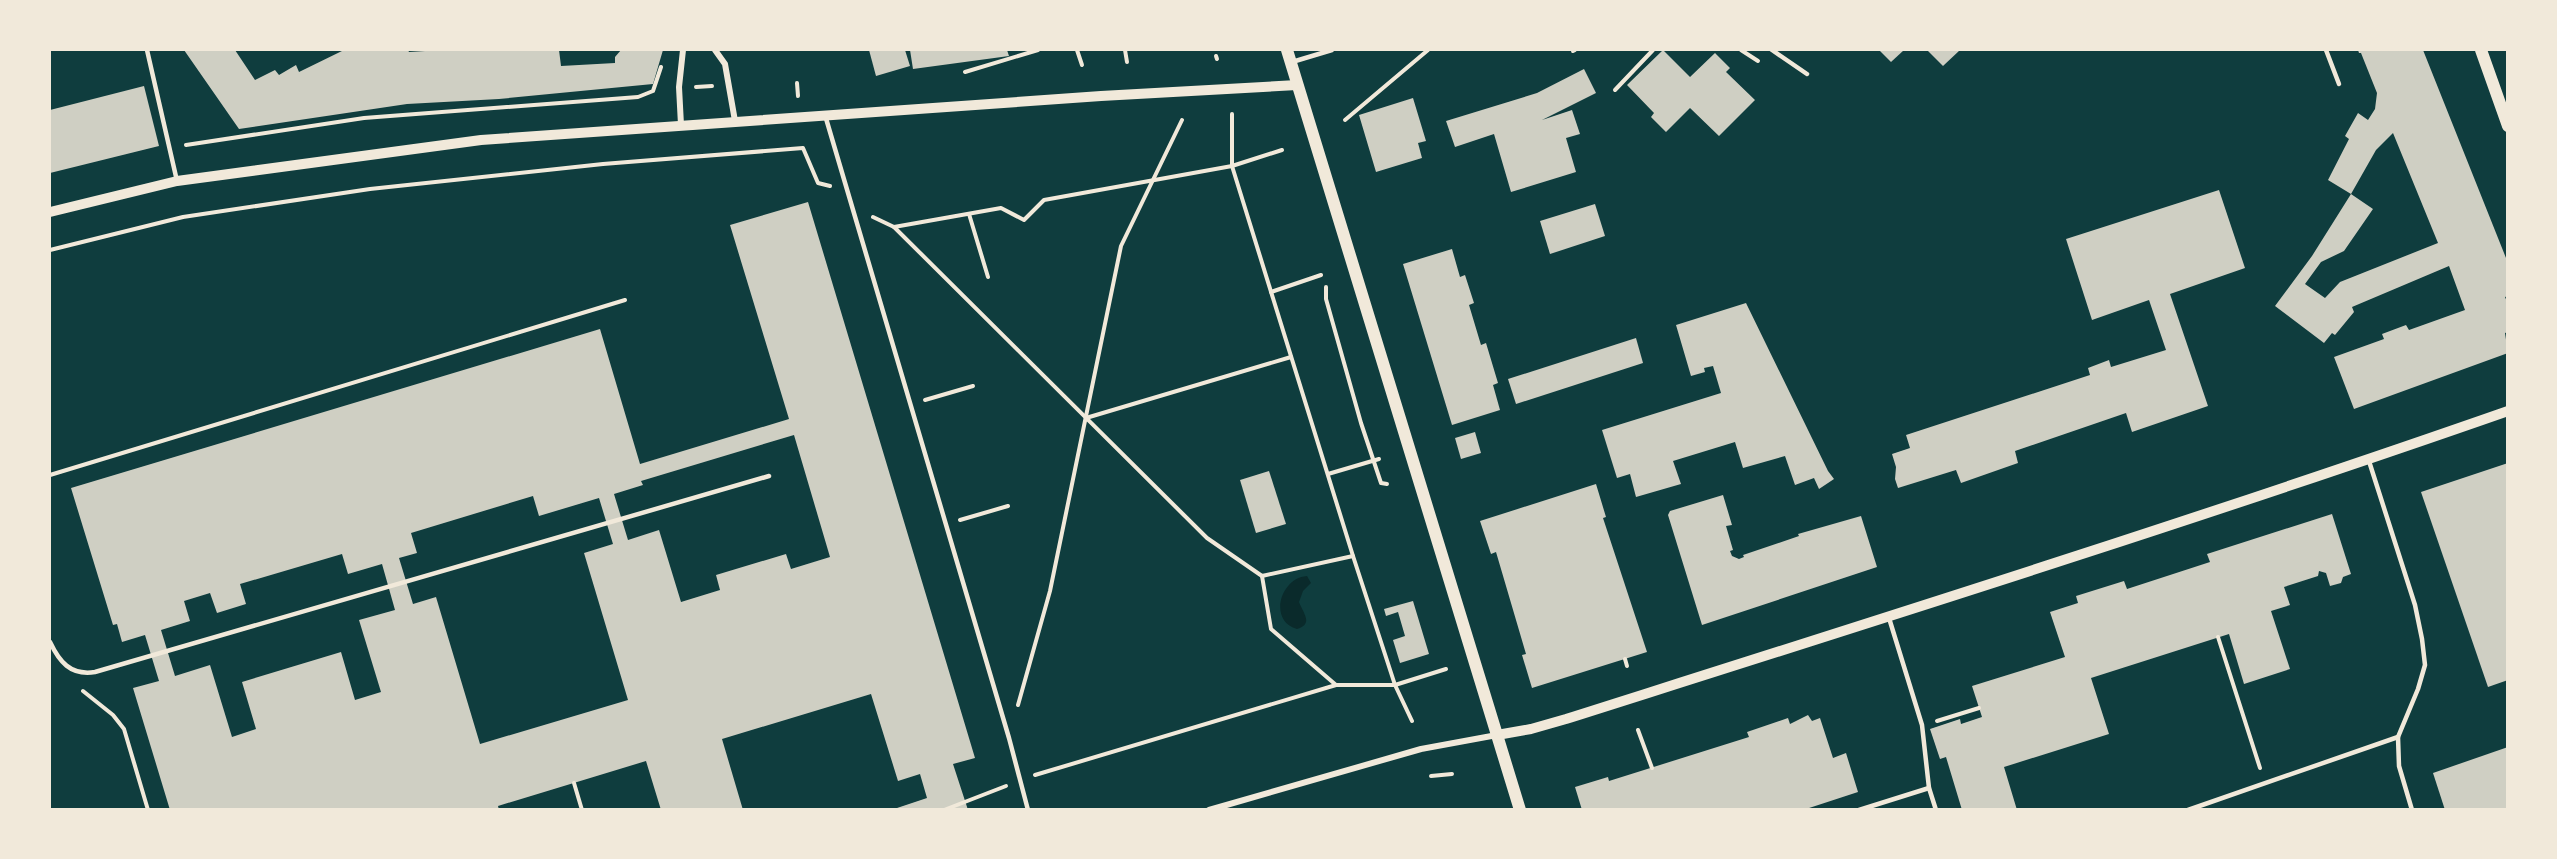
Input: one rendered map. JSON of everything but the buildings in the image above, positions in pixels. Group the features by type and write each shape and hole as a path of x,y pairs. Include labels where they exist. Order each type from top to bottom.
{"main road":[{"path":"1287,50 1520,810"},
{"path":"2481,50 2508,126"}],"street":[{"path":"681,125 679,87 683,50"},
{"path":"715,50 725,64 735,121"},
{"path":"50,212 177,181 481,140 1112,95 1297,85"},
{"path":"1209,810 1421,749 1531,729 1566,719 1889,616 2508,411"}],"lane":[{"path":"147,50 177,181"},
{"path":"1290,62 1332,50"},
{"path":"1772,50 1807,74"},
{"path":"2326,50 2339,84"},
{"path":"825,116 1009,738 1028,810"},
{"path":"2368,458 2415,605 2422,639 2425,665 2418,689 2397,737 2399,766 2412,810"},
{"path":"50,642 59,662 83,674 95,672 769,476"},
{"path":"1889,616 1922,725 1929,788 1936,810"},
{"path":"2188,810 2397,737"},
{"path":"1859,810 1929,788"}],"path":[{"path":"965,72 1038,50"},
{"path":"1077,50 1082,65"},
{"path":"1125,50 1127,62"},
{"path":"1345,120 1428,50"},
{"path":"1615,90 1653,50"},
{"path":"169,148 364,118 638,97 653,91 663,63"},
{"path":"797,83 798,96"},
{"path":"692,87 714,86"},
{"path":"1233,114 1232,166 1353,556 1395,685 1412,721"},
{"path":"1009,738 1050,591 1121,246 1182,120"},
{"path":"50,250 183,217 370,189 603,164 803,147 818,183 846,190 866,213 894,227 1207,538 1262,576 1271,629 1336,685"},
{"path":"894,227 1001,208 1024,220 1044,200 1232,166 1282,150"},
{"path":"969,214 988,277"},
{"path":"1271,292 1322,275"},
{"path":"1326,287 1326,299 1382,483 1387,484"},
{"path":"50,475 625,300"},
{"path":"1086,418 1291,357"},
{"path":"910,404 973,386"},
{"path":"1328,474 1376,460"},
{"path":"946,524 1008,506"},
{"path":"1262,576 1353,556"},
{"path":"2218,637 2265,783"},
{"path":"1625,659 1627,666"},
{"path":"944,810 1020,780 1336,685 1395,685 1446,669"},
{"path":"82,690 113,715 124,729 148,810"},
{"path":"1922,725 1979,708"},
{"path":"1638,730 1652,768"},
{"path":"1431,776 1452,774"},
{"path":"574,783 582,810"}],"water":[{"path":"1307,576 1311,583 1303,591 1299,602 1306,621 1302,627 1297,629 1288,625 1283,618 1280,609 1281,600 1290,584"}]}
